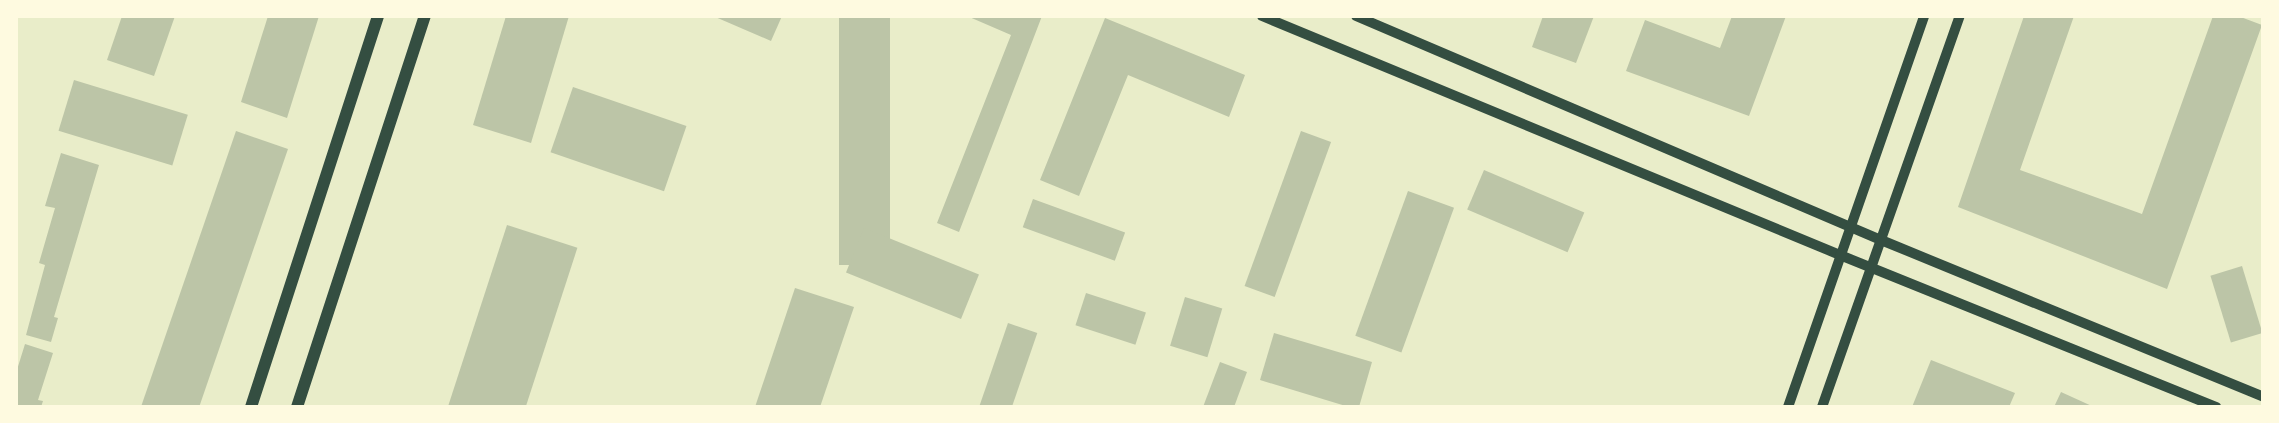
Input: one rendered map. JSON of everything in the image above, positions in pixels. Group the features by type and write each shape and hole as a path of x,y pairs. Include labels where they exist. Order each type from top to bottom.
{"main road":[{"path":"251,407 378,16"},
{"path":"298,407 425,16"},
{"path":"1262,16 1840,255 2216,407"},
{"path":"1356,16 1881,240 2263,397"},
{"path":"1788,407 1924,16"},
{"path":"1822,407 1960,16"}],"building":[{"path":"122,16 175,16 154,76 107,60"},
{"path":"268,16 319,16 287,118 241,102"},
{"path":"506,16 569,16 531,143 473,125"},
{"path":"713,16 782,16 771,41"},
{"path":"839,16 890,16 890,265 839,265"},
{"path":"967,16 1042,16 959,232 937,223 1011,35"},
{"path":"1543,16 1594,16 1576,63 1532,47"},
{"path":"1732,16 1786,16 1749,116 1626,71 1645,20 1720,48"},
{"path":"2024,16 2074,16 2020,170 2142,214 2213,16 2238,16 2262,25 2167,289 1958,207"},
{"path":"1105,18 1245,75 1229,117 1128,75 1079,196 1040,180"},
{"path":"74,80 188,115 172,165 59,131"},
{"path":"573,87 686,126 664,191 551,152"},
{"path":"236,131 288,149 199,407 141,407"},
{"path":"1301,131 1331,142 1275,297 1245,286"},
{"path":"61,153 99,165 54,317 58,318 51,342 26,335 45,265 39,263 55,208 45,206"},
{"path":"1484,170 1584,213 1568,252 1467,210"},
{"path":"1408,191 1454,208 1401,352 1355,336"},
{"path":"1033,199 1125,233 1115,261 1023,227"},
{"path":"507,225 577,248 526,407 448,407"},
{"path":"864,228 979,274 961,319 846,273"},
{"path":"2242,266 2262,333 2231,343 2210,276"},
{"path":"795,288 854,307 820,407 755,407"},
{"path":"1086,293 1146,312 1135,345 1075,325"},
{"path":"1185,297 1222,308 1207,357 1170,346"},
{"path":"1008,323 1037,333 1012,407 979,406"},
{"path":"1274,333 1372,362 1359,407 1349,407 1260,380"},
{"path":"25,344 53,353 38,400 43,401 41,407 16,407 16,373"},
{"path":"1931,360 2015,393 2009,407 1912,407"},
{"path":"1220,362 1247,372 1234,407 1203,407"},
{"path":"2061,392 2094,407 2054,407"}]}
